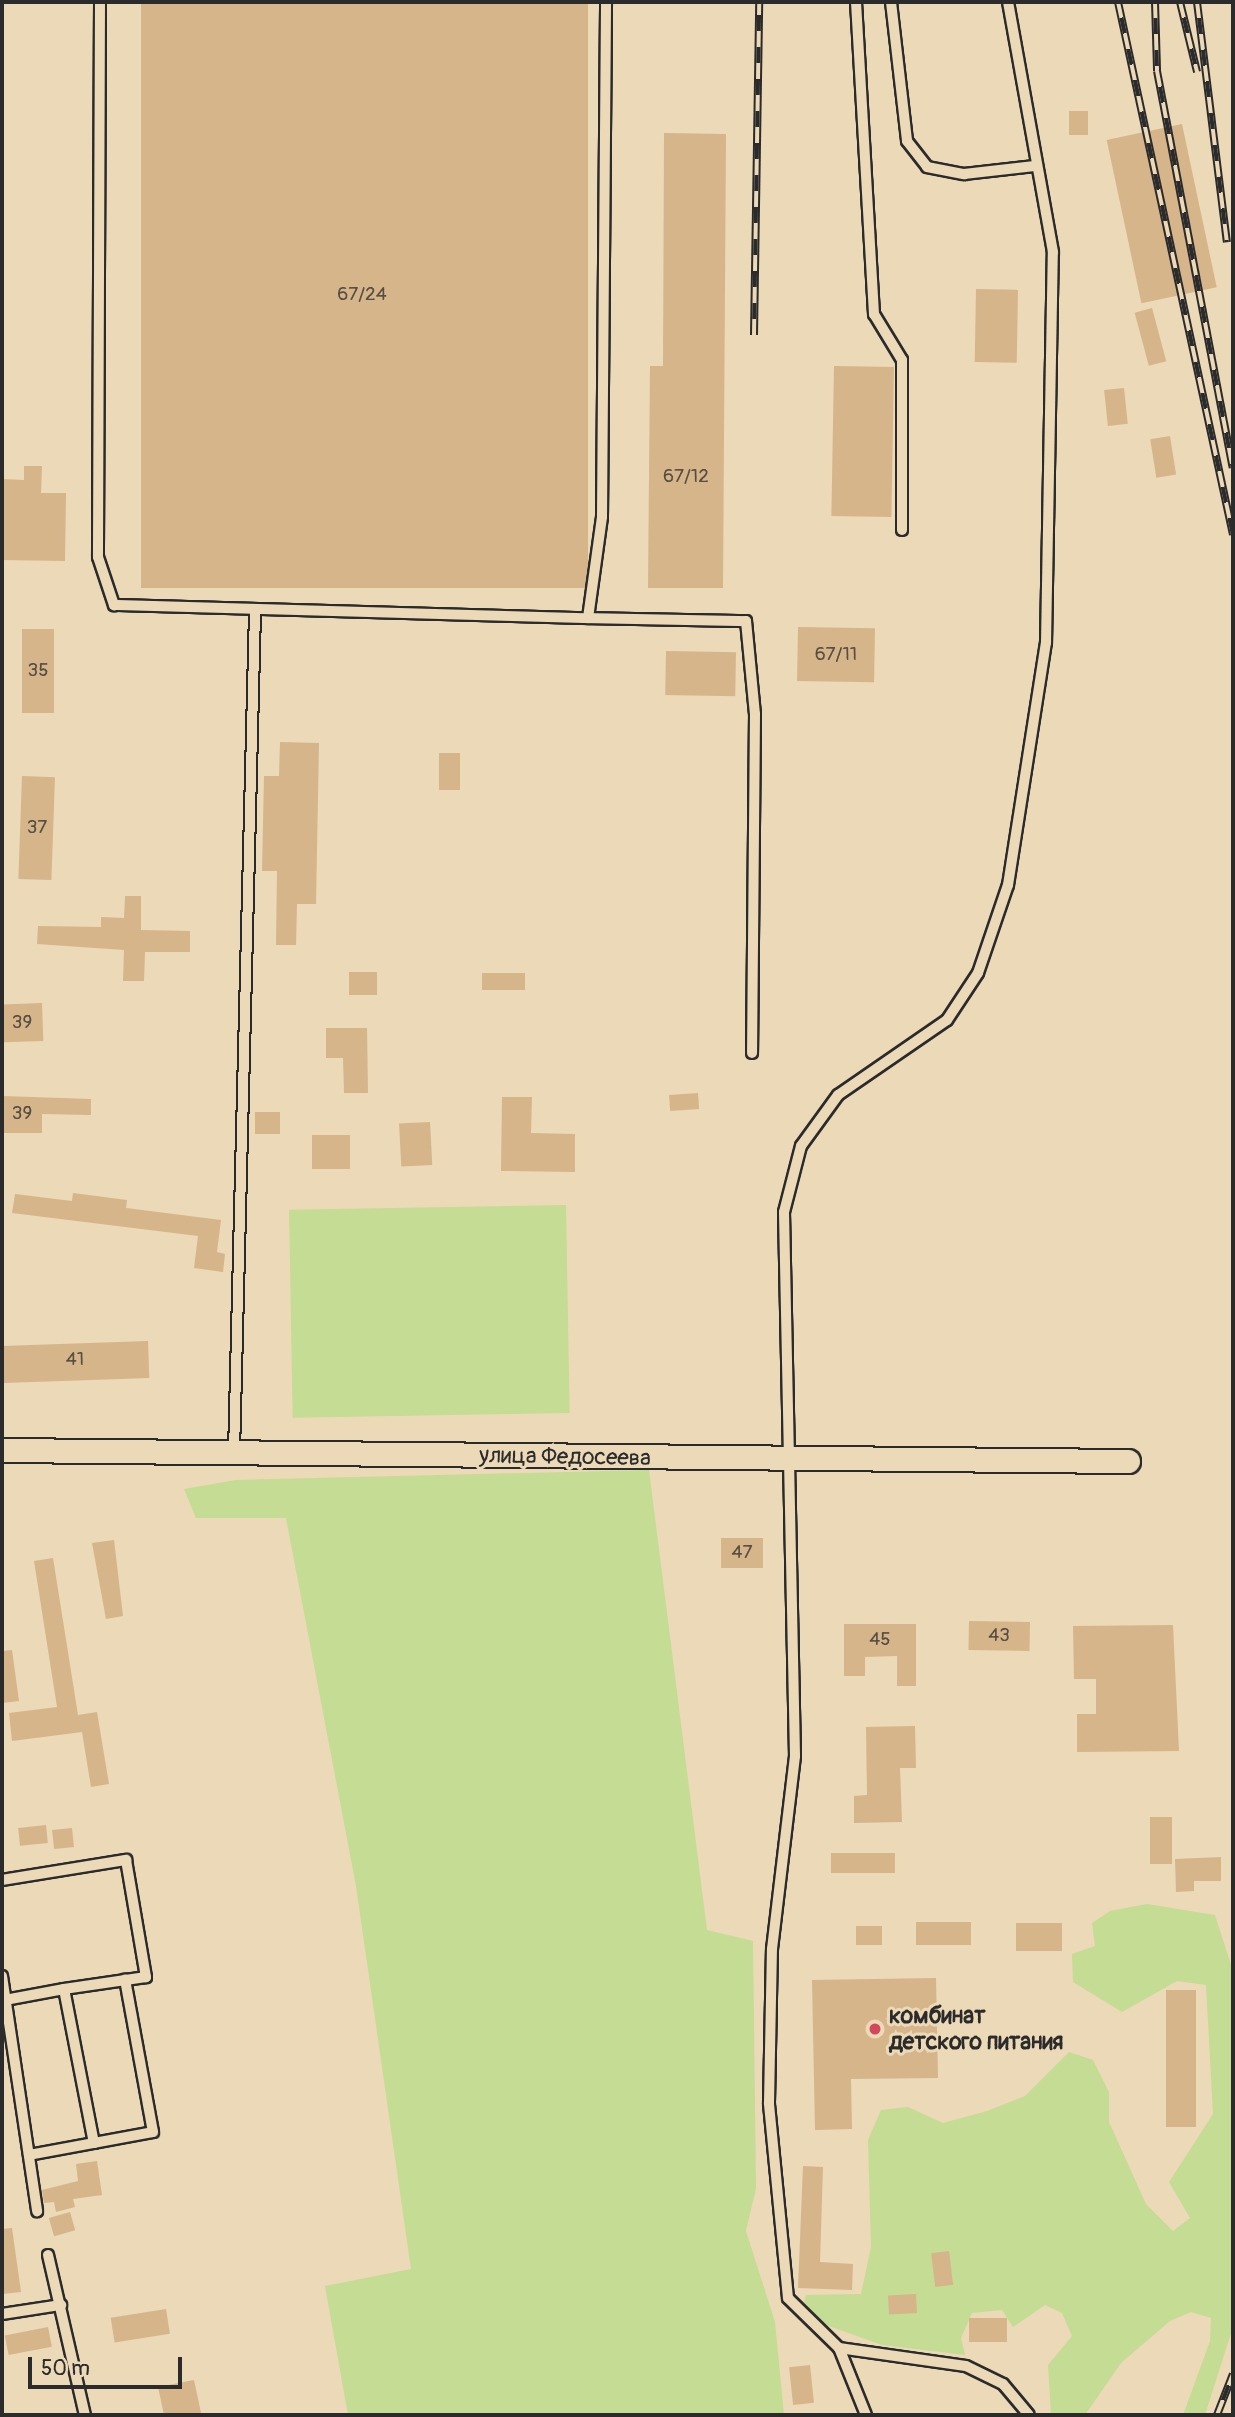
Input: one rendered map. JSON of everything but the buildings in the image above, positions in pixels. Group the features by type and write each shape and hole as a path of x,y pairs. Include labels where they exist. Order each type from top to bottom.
{"street":[{"name":"улица Федосеева","path":"2,1450 1128,1461"}],"lane":[{"path":"100,2 98,557 114,605 255,612 746,621 755,714 752,1053"},
{"path":"588,618 602,517 606,2"},
{"path":"856,2 874,314 902,360 902,530"},
{"path":"891,2 907,141 927,167 964,174 1035,166"},
{"path":"866,2415 839,2348 788,2298 769,2103 772,1949 795,1756 784,1212 801,1146 838,1095 947,1020 978,974 1008,885 1046,643 1053,252 1035,166 1008,2"},
{"path":"234,1453 255,612"},
{"path":"2,1880 126,1860 146,1977 5,2000"},
{"path":"2,1976 37,2211"},
{"path":"29,2155 153,2132 125,1980"},
{"path":"64,1989 94,2143"},
{"path":"48,2255 85,2415"},
{"path":"2,2314 61,2305"},
{"path":"839,2348 966,2366 1003,2384 1029,2415"}],"green space":[{"path":"566,1205 570,1413 293,1418 289,1210"},
{"path":"649,1470 707,1930 753,1941 756,2188 746,2231 775,2322 784,2415 348,2415 325,2286 411,2269 356,1886 286,1518 196,1518 184,1489 236,1480"},
{"path":"1147,1904 1215,1915 1233,1971 1233,2327 1205,2415 1183,2415 1210,2341 1211,2318 1191,2312 1170,2321 1121,2363 1085,2415 1051,2415 1048,2365 1072,2336 1062,2313 1045,2305 1013,2327 1002,2310 972,2313 961,2338 965,2355 882,2345 826,2325 804,2302 806,2295 861,2294 871,2247 868,2140 881,2110 908,2107 943,2123 987,2111 1025,2096 1069,2052 1093,2060 1109,2092 1109,2122 1146,2204 1173,2231 1190,2218 1169,2182 1213,2114 1206,1985 1177,1981 1122,2012 1073,1982 1072,1954 1095,1946 1092,1923 1110,1911"}],"railway":[{"path":"754,335 759,2"},
{"path":"1118,2 1233,535"},
{"path":"1155,2 1157,71 1233,468"},
{"path":"1180,2 1197,72"},
{"path":"1197,2 1227,242"},
{"path":"1217,2415 1233,2374"}],"place":[{"name":"комбинат детского питания","path":"875,2029"}]}
